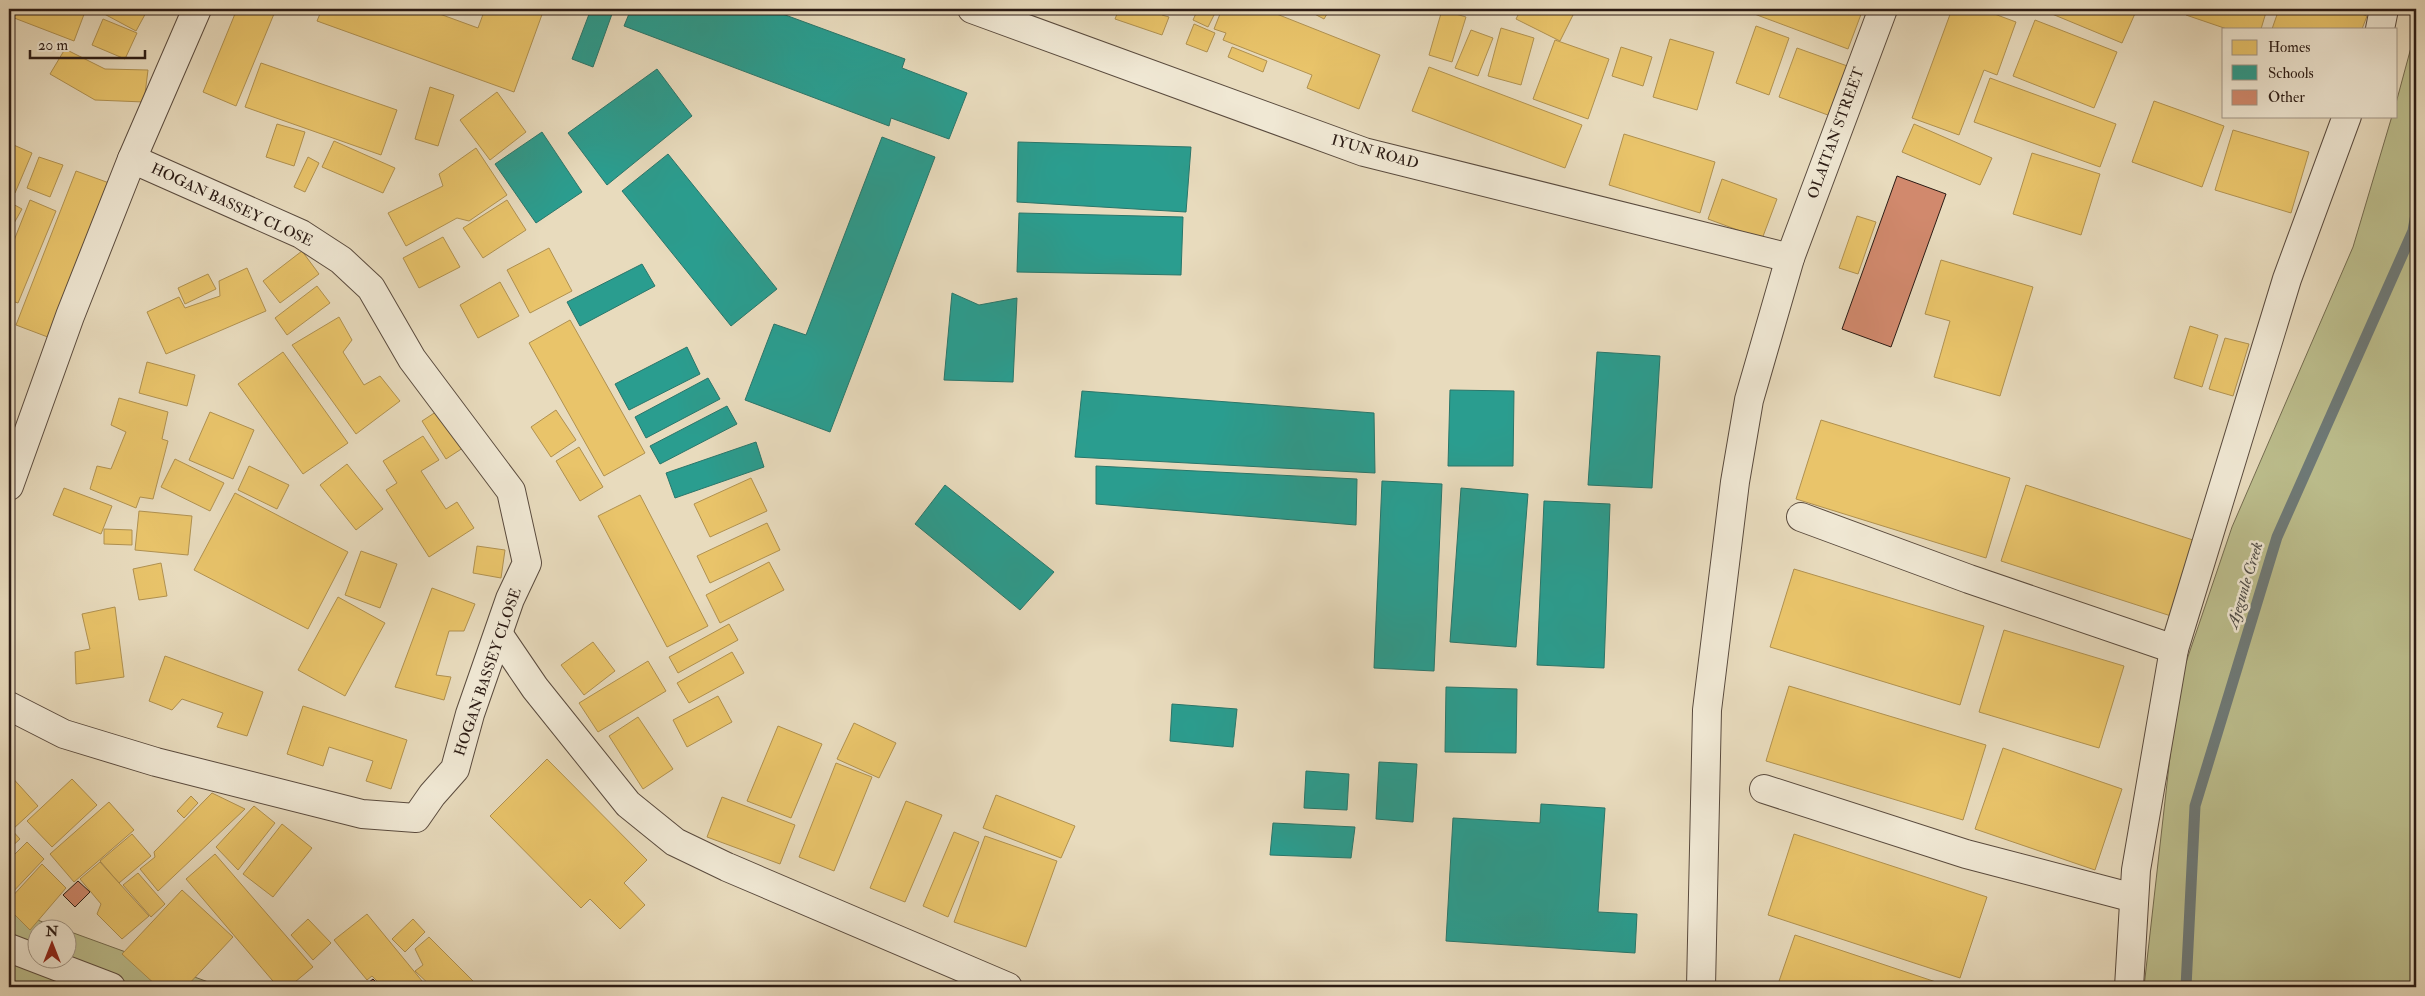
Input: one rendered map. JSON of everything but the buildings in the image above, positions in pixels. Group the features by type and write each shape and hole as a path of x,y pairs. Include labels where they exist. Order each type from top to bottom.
{"street":[{"name":"HOGAN BASSEY CLOSE","path":"9,486 70,316 132,159 197,9"},
{"name":"IYUN ROAD","path":"972,9 1364,152 1790,258"},
{"name":"OLAITAN STREET","path":"1701,987 1707,710 1734,482 1749,400 1790,258 1883,9"},
{"path":"2380,28 2384,9"},
{"path":"2128,987 2136,870 2174,649 2287,279 2346,118"},
{"name":"HOGAN BASSEY CLOSE","path":"9,706 64,734 156,762 362,814 416,818 455,769 470,714 510,599 527,564 511,491 412,359 371,288 341,260 301,234 132,159"},
{"path":"1801,517 1969,579 2174,649"},
{"path":"499,635 535,688 628,804 675,842 727,867 1008,987"},
{"path":"1764,789 1966,854 2134,898"},
{"path":"9,948 110,987"}],"green space":[{"path":"2416,29 2416,987 2144,987 2178,686 2232,527 2353,247 2391,118 2398,118 2398,96"},
{"path":"9,910 32,918 28,918 28,968 78,968 78,935 222,987 9,987"}],"waterway":[{"name":"Ajegunle Creek","path":"2186,987 2195,806 2277,537 2413,231 2416,214"}]}
